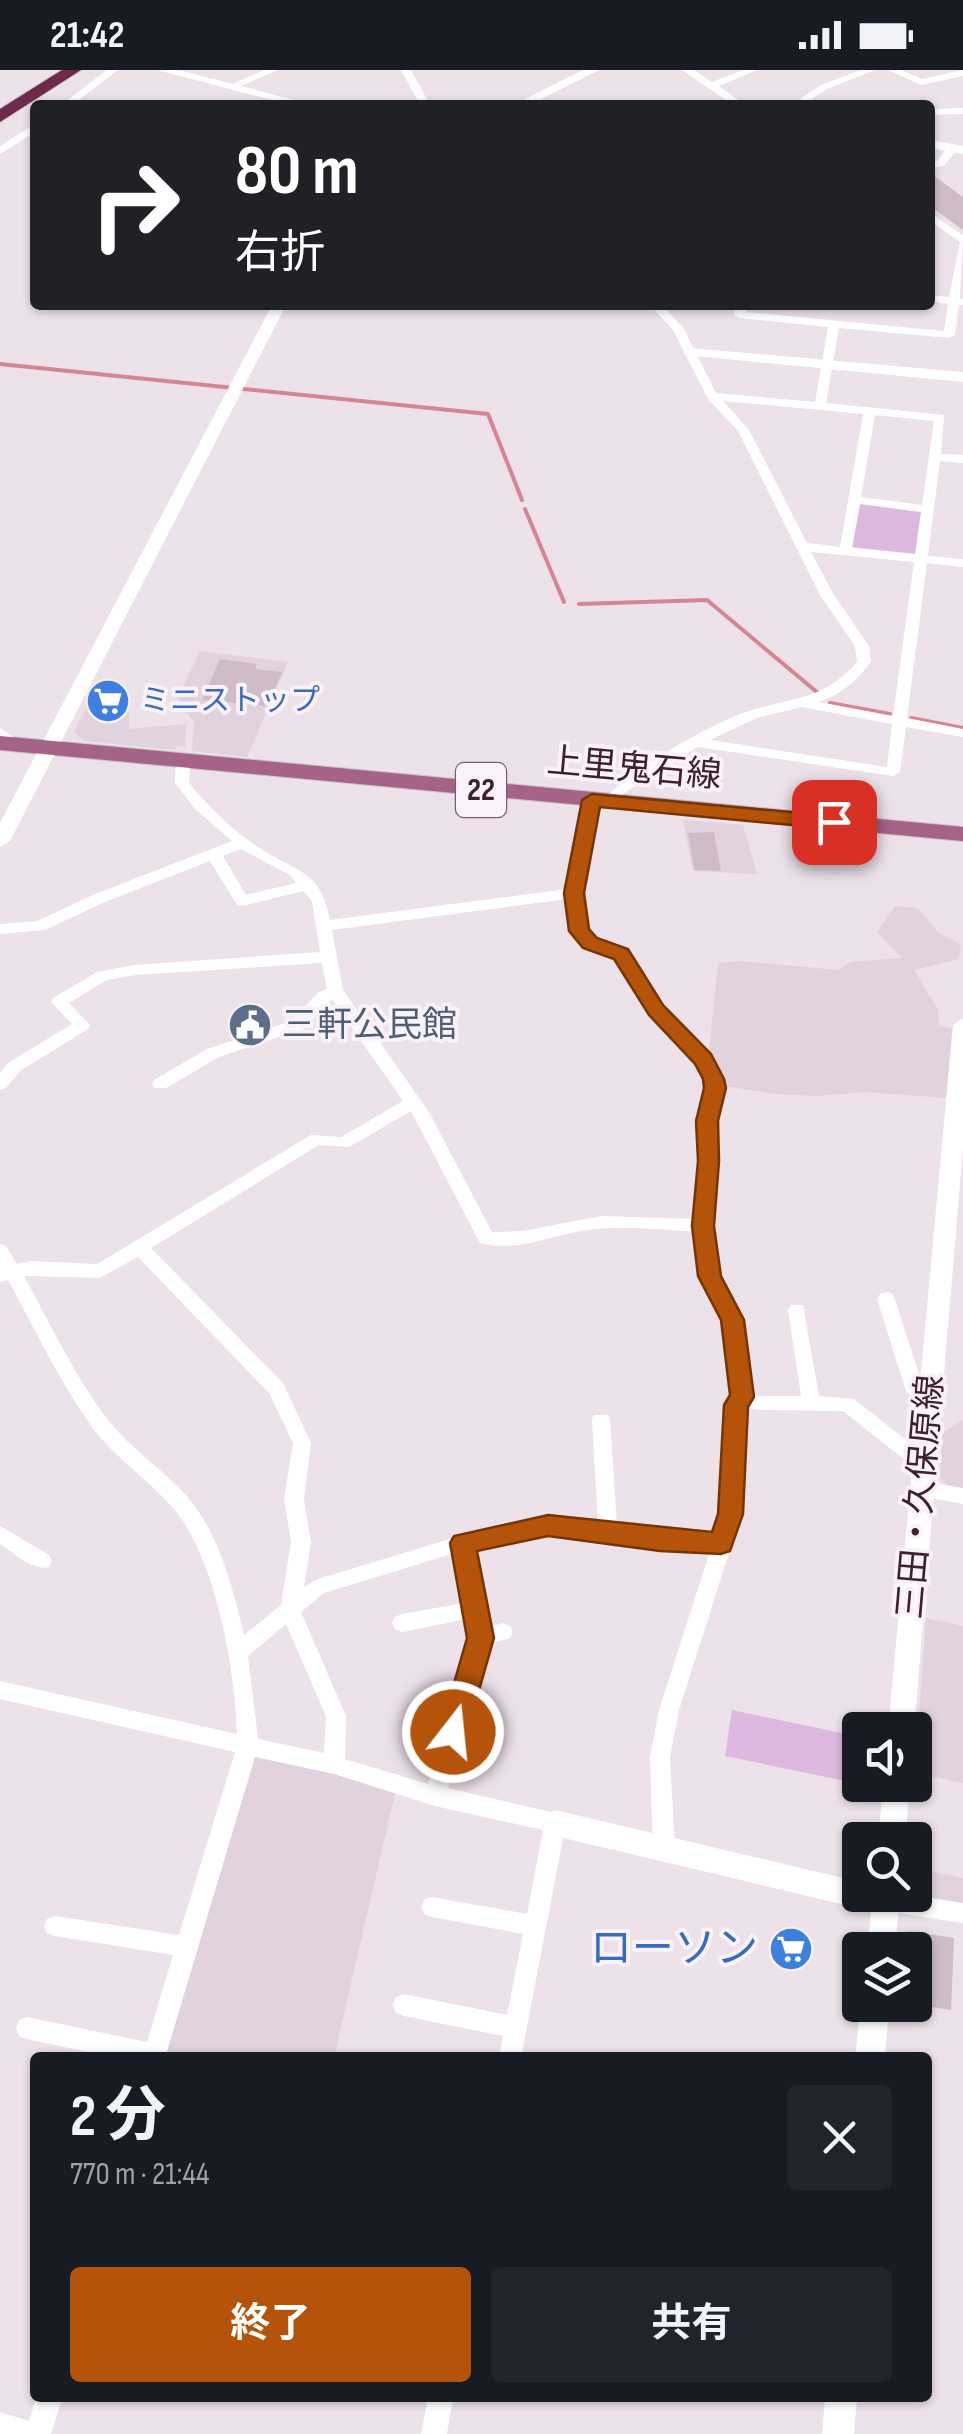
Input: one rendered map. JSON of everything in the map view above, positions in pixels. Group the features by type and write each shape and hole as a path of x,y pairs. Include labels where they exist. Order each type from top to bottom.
{"highway":[{"path":"0,102 51,70"},
{"path":"0,117 73,70"}],"main road":[{"name":"上里鬼石線","path":"5,740 49,748 963,834"}],"street":[{"path":"73,100 112,70"},
{"path":"163,70 286,100"},
{"path":"230,87 273,70"},
{"path":"406,70 422,100"},
{"path":"530,100 593,70"},
{"path":"687,70 732,100"},
{"path":"711,86 752,70"},
{"path":"804,100 870,70"},
{"path":"893,70 921,82 963,73"},
{"path":"935,112 963,110"},
{"path":"0,150 30,130"},
{"path":"935,165 958,149"},
{"path":"741,310 740,316 950,334 958,301 963,243 935,220"},
{"path":"0,841 276,310"},
{"path":"661,310 678,329 712,396 742,430 828,595 865,654 858,671 840,688 806,704 753,714 600,801 574,893 584,939 621,954 656,1010 704,1060 715,1088 707,1121 703,1226 710,1276 732,1320 742,1397 736,1405 731,1514 666,1726 659,1778 664,1850"},
{"path":"820,406 834,324"},
{"path":"690,352 963,377"},
{"path":"698,743 893,772 940,418 712,396"},
{"path":"846,552 870,411"},
{"path":"935,457 963,459"},
{"path":"855,500 928,509"},
{"path":"805,548 963,564"},
{"path":"806,704 963,732"},
{"path":"183,761 180,772 189,794 242,842 309,885 319,900 336,991 414,1102 486,1238 503,1242 586,1224 639,1221 703,1226"},
{"path":"0,929 40,926 242,842"},
{"path":"214,854 242,901 309,885"},
{"path":"326,926 574,893"},
{"path":"0,1084 14,1067 82,1025 59,1002 103,976 134,970 329,957"},
{"path":"160,1084 213,1053 296,1025 325,996 336,991"},
{"name":"三田・久保原線","path":"902,1712 963,1025"},
{"path":"6,1273 100,1271 317,1139 342,1143 414,1102"},
{"path":"140,1248 276,1388 302,1443 294,1499 301,1542 290,1610 336,1716 334,1764"},
{"path":"0,1251 6,1273 96,1417 123,1453 182,1504 198,1524 238,1652 249,1708 248,1745 154,2052"},
{"path":"886,1299 914,1391 928,1400"},
{"path":"797,1310 811,1403"},
{"path":"742,1397 756,1404 847,1404 922,1463"},
{"path":"601,1420 608,1532"},
{"path":"921,1489 963,1496"},
{"path":"238,1652 318,1586 462,1543 548,1525 721,1544"},
{"path":"2,1540 42,1560"},
{"path":"435,1796 480,1638 462,1543"},
{"path":"402,1623 476,1609"},
{"path":"480,1638 503,1632"},
{"path":"0,1690 334,1764 435,1796 842,1888"},
{"path":"511,2052 555,1822"},
{"path":"432,1907 537,1926"},
{"path":"932,1907 963,1913"},
{"path":"55,1926 186,1947"},
{"path":"404,2005 516,2028"},
{"path":"871,2052 873,2022"},
{"path":"27,2028 135,2052"},
{"path":"0,2425 34,2434 47,2402"},
{"path":"434,2434 440,2402"},
{"path":"838,2434 841,2402"}],"shaded area":[{"path":"859,505 923,512 917,554 852,547"},
{"path":"200,651 288,662 247,757 192,751 194,722 177,699"},
{"path":"129,692 129,729 186,724 185,747 177,746 175,750 84,741 74,731 94,693"},
{"path":"683,820 743,825 757,874 693,871"},
{"path":"895,906 918,908 938,932 961,945 959,959 914,970 938,1010 939,1026 952,1028 947,1098 865,1092 775,1094 725,1086 709,1052 718,963 740,961 838,970 851,962 902,958 877,932"},
{"path":"963,1420 963,1489 947,1485 940,1477 942,1433"},
{"path":"926,1618 963,1626 963,1783 932,1777 932,1712 919,1712"},
{"path":"732,1710 842,1733 842,1780 725,1756"},
{"path":"257,1755 397,1785 335,2052 164,2052 250,1760"},
{"path":"932,1872 963,1878 963,1906 932,1899"}],"building":[{"path":"935,177 963,197 963,230 935,210"},
{"path":"220,659 282,672 268,706 202,700"},
{"path":"714,832 721,871 694,870 688,833"},
{"path":"932,1935 954,1938 951,2010 932,2007"}],"waterway":[{"path":"0,364 488,414 522,500"},
{"path":"525,509 564,602"},
{"path":"579,604 707,600 818,693"},
{"path":"830,703 890,714"},
{"path":"911,718 963,728"}],"place":[{"name":"ミニストップ","path":"108,701"},
{"name":"三軒公民館","path":"250,1025"},
{"name":"ローソン","path":"791,1949"}],"route":[{"path":"453,1732 480,1638 462,1543 548,1525 721,1544 731,1514 736,1405 742,1397 740,1361 732,1320 710,1276 703,1226 707,1121 715,1088 704,1060 656,1010 621,954 590,944 580,931 574,893 592,800 834,822"}]}
